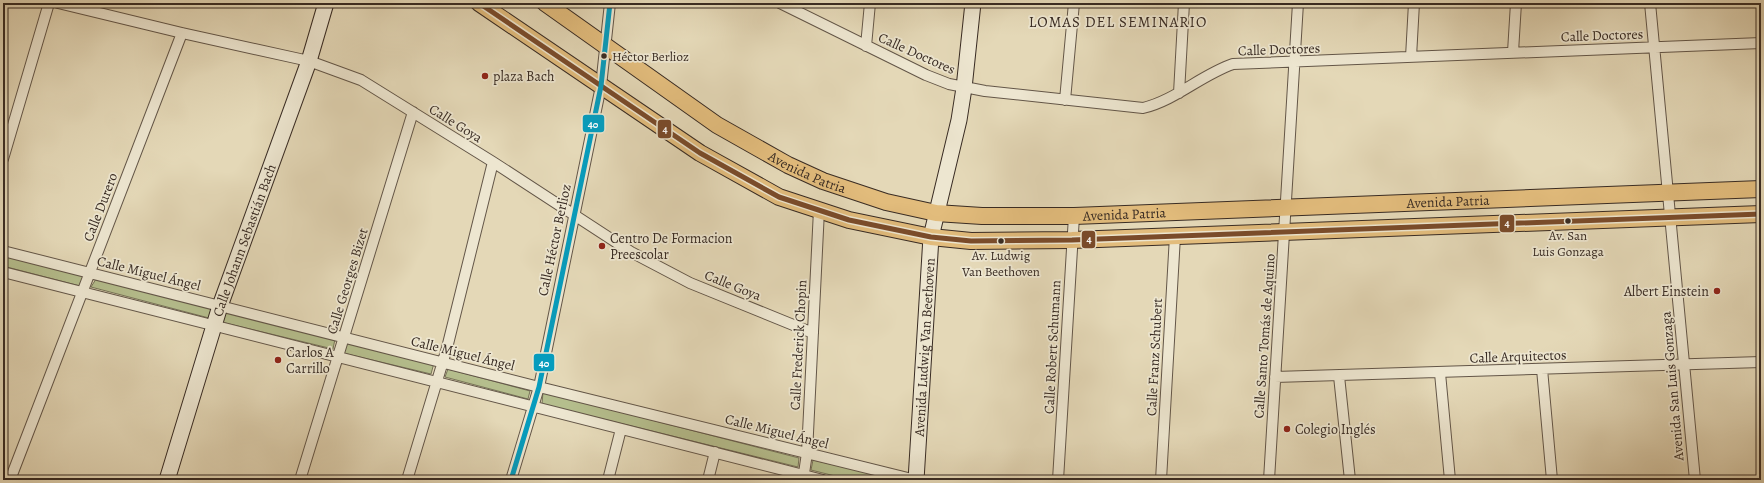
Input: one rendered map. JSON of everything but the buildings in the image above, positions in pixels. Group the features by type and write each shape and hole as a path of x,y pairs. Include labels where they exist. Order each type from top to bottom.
{"main road":[{"name":"Avenida Patria","path":"480,3 700,153 779,197 849,220 931,237 972,241 1072,240 1761,214"},
{"name":"Avenida Patria","path":"545,3 717,125 788,165 823,181 886,202 936,213 982,216 1074,216 1761,189"}],"street":[{"path":"3,159 49,3"},
{"name":"Calle Goya","path":"58,3 182,33 309,61 360,80 493,162 573,216 630,252 690,283 813,333"},
{"name":"Calle Johann Sebastián Bach","path":"167,480 220,306 309,61 326,3"},
{"name":"Calle Héctor Berlioz","path":"511,480 539,387 601,86 610,3"},
{"name":"Calle Doctores","path":"780,3 926,75 964,88 1143,108 1156,105 1179,93 1216,70 1233,64 1761,43"},
{"path":"866,46 870,3"},
{"name":"Avenida Ludwig Van Beethoven","path":"916,480 931,237 964,88 973,3"},
{"path":"1065,100 1074,3"},
{"path":"1179,93 1184,3"},
{"name":"Calle Santo Tomás de Aquino","path":"1269,480 1298,3"},
{"path":"1411,57 1414,3"},
{"path":"1513,52 1516,3"},
{"name":"Avenida San Luis Gonzaga","path":"1650,3 1695,480"},
{"name":"Calle Durero","path":"10,480 182,33"},
{"name":"Calle Georges Bizet","path":"300,480 413,112"},
{"path":"407,480 443,362 493,162"},
{"name":"Calle Frederick Chopin","path":"804,478 807,453 819,210"},
{"name":"Calle Robert Schumann","path":"1058,480 1074,216"},
{"name":"Calle Franz Schubert","path":"1160,480 1175,236"},
{"name":"Calle Miguel Ángel","path":"3,251 539,387 916,480"},
{"path":"3,272 715,452 804,478 823,480"},
{"name":"Calle Arquitectos","path":"1275,378 1761,362"},
{"path":"1542,369 1552,480"},
{"path":"1440,373 1450,480"},
{"path":"1339,376 1350,480"},
{"path":"608,480 621,429"},
{"path":"708,480 715,452"}],"green space":[{"path":"3,255 84,276 80,286 3,266"},
{"path":"96,279 211,309 209,318 91,287"},
{"path":"224,312 335,339 333,349 221,322"},
{"path":"346,342 434,363 431,374 343,353"},
{"path":"448,369 530,391 528,399 445,377"},
{"path":"543,392 799,458 798,467 542,404"},
{"path":"813,460 900,480 851,480 811,470"}],"transit line":[{"name":"4","path":"479,3 700,153 779,197 849,220 931,237 971,241 1072,240 1761,214"},
{"name":"40","path":"511,480 539,387 601,86 610,3"}],"place":[{"name":"Héctor Berlioz","path":"604,56"},
{"name":"plaza Bach","path":"485,76"},
{"name":"Av. San Luis Gonzaga","path":"1568,221"},
{"name":"Av. Ludwig Van Beethoven","path":"1001,241"},
{"name":"Centro De Formacion Preescolar","path":"602,246"},
{"name":"Albert Einstein","path":"1717,291"},
{"name":"Carlos A Carrillo","path":"278,360"},
{"name":"Colegio Inglés","path":"1287,429"}],"district":[{"name":"LOMAS DEL SEMINARIO","path":"1118,22"}]}
